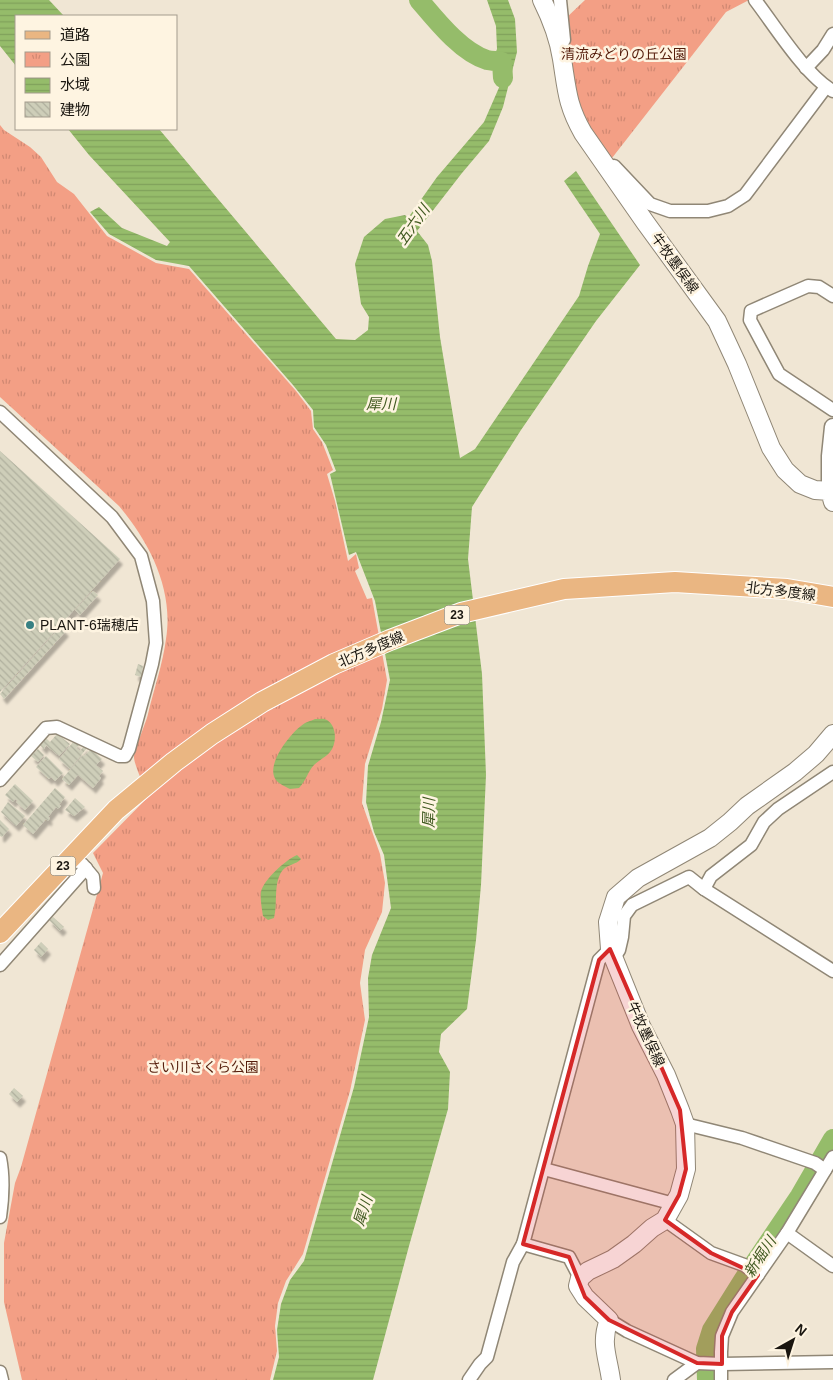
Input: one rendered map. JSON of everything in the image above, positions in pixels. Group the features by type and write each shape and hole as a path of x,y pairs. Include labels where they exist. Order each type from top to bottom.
{"main road":[{"name":"牛牧墨俣線","path":"542,0 551,19 562,58 567,99 575,120 644,222 717,321 737,364 771,448 785,470 800,484 832,496"},
{"name":"北方多度線","path":"0,933 80,862 116,810 174,762 212,734 262,702 334,664 390,640 461,614 564,589 675,582 787,589 833,598"},
{"name":"牛牧墨俣線","path":"580,1278 588,1271 613,1259 665,1220 679,1195 686,1169 685,1124 666,1075 641,1026 611,954 608,922 616,897 638,878 710,838 747,806 795,772 816,754 833,734"},
{"path":"580,1278 578,1286 584,1297 609,1320 605,1331 604,1345 611,1380"}],"street":[{"path":"560,0 567,65 564,74"},
{"path":"583,133 650,204 670,211 708,211 728,206 745,195 829,89 806,68 755,0"},
{"path":"806,68 823,50 833,34"},
{"path":"833,296 819,287 808,286 751,312 750,320 779,374 833,410"},
{"path":"0,412 112,517 140,556 153,601 156,642 137,720 129,749 125,756 119,756 57,727 46,728 0,780"},
{"path":"832,496 830,456 833,427"},
{"path":"704,889 711,876 751,845 764,822 778,809 833,772"},
{"path":"0,965 80,862 93,878 94,888"},
{"path":"470,1380 487,1357 513,1262 523,1244 599,960 619,950 624,916 632,905 689,877 704,889 833,971"},
{"path":"685,1124 742,1138 821,1167"},
{"path":"721,1380 722,1336 732,1312 787,1234 821,1167 833,1157"},
{"path":"0,1158 3,1173 3,1196 0,1217"},
{"path":"544,1169 674,1204"},
{"path":"665,1220 711,1253 744,1265 757,1274"},
{"path":"787,1234 833,1266"},
{"path":"523,1244 569,1257 580,1278"},
{"path":"609,1320 697,1363 833,1362"},
{"path":"674,1380 697,1363"},
{"path":"0,1372 2,1380"}],"highlighted area":[{"path":"610,949 680,1110 686,1169 679,1195 665,1220 711,1253 758,1275 732,1312 722,1336 722,1364 697,1363 609,1320 585,1297 569,1257 523,1244 599,960"}],"green space":[{"name":"清流みどりの丘公園","path":"585,0 749,0 726,12 612,158 576,109 564,20"},
{"name":"さい川さくら公園","path":"0,125 41,157 57,182 74,194 107,236 156,263 189,269 296,391 311,411 313,429 322,442 333,470 327,474 348,561 356,554 359,568 355,571 367,599 372,598 387,680 382,709 365,764 362,803 380,854 385,883 382,912 365,950 360,983 365,1020 350,1091 303,1254 286,1281 278,1303 275,1326 277,1351 270,1380 22,1380 4,1302 4,1243 15,1183 103,873 93,853 149,796 134,757 161,667 168,621 163,585 157,568 150,551 130,520 119,506 0,397"}],"water":[{"path":"0,0 49,0 63,15 15,15 15,65 0,46"},
{"name":"犀川","path":"487,0 508,0 515,19 517,52 503,107 489,141 417,231 428,245 432,261 440,337 460,458 475,449 579,296 600,234 564,181 576,171 640,265 596,321 521,430 472,507 468,559 482,674 486,775 481,885 476,940 467,1009 441,1034 439,1052 450,1072 448,1109 373,1380 273,1380 279,1357 277,1330 281,1304 290,1280 304,1261 354,1087 369,1017 368,978 372,955 391,908 384,855 374,832 366,802 368,766 381,722 390,680 375,601 356,552 349,555 330,474 336,471 326,445 314,427 313,410 189,266 156,260 109,234 90,212 99,207 122,228 167,246 170,242 89,155 69,130 160,130 336,339 355,340 368,330 369,317 361,304 355,264 364,237 385,219 405,215 408,218 437,177 484,122 501,83 491,64 497,49 496,26"},
{"path":"315,719 327,720 333,726 334,744 328,754 312,767 299,788 290,789 276,780 273,774 276,759 285,743 296,730"},
{"path":"297,855 301,859 284,869 279,876 274,918 268,920 263,916 261,892 263,887 276,871"}],"building":[{"name":"PLANT-6瑞穂店","path":"0,451 120,559 0,692"},
{"path":"93,591 98,595 80,615 75,610"},
{"path":"61,626 66,631 4,699 0,694"},
{"path":"138,664 143,666 141,677 135,675"},
{"path":"57,734 70,744 59,756 46,745 44,749 39,744 45,737 50,742"},
{"path":"74,741 79,745 76,748 80,751 84,746 87,748 70,769 59,759"},
{"path":"38,749 44,755 38,762 31,756"},
{"path":"91,749 102,759 96,765 103,771 99,776 101,778 93,788 78,775 69,785 62,779 83,755"},
{"path":"46,756 63,773 55,781 51,777 49,779 36,767"},
{"path":"15,784 33,801 25,810 16,802 18,801 15,799 13,802 5,795"},
{"path":"55,788 65,797 59,805 61,806 58,809 56,807 48,817 50,818 48,821 46,819 33,834 23,825"},
{"path":"75,798 85,807 74,816 65,810"},
{"path":"8,802 25,816 16,826 1,812"},
{"path":"0,820 9,829 2,837 0,836"},
{"path":"53,917 64,927 60,931 49,920"},
{"path":"41,942 48,949 41,957 34,950"},
{"path":"14,1088 23,1096 17,1102 9,1094"}],"waterway":[{"name":"五六川","path":"419,0 433,17 468,50 487,60 502,62 503,78"},
{"name":"新堀川","path":"707,1380 706,1349 712,1330 800,1196 833,1139"}],"place":[{"name":"PLANT-6瑞穂店","path":"30,625"}]}
